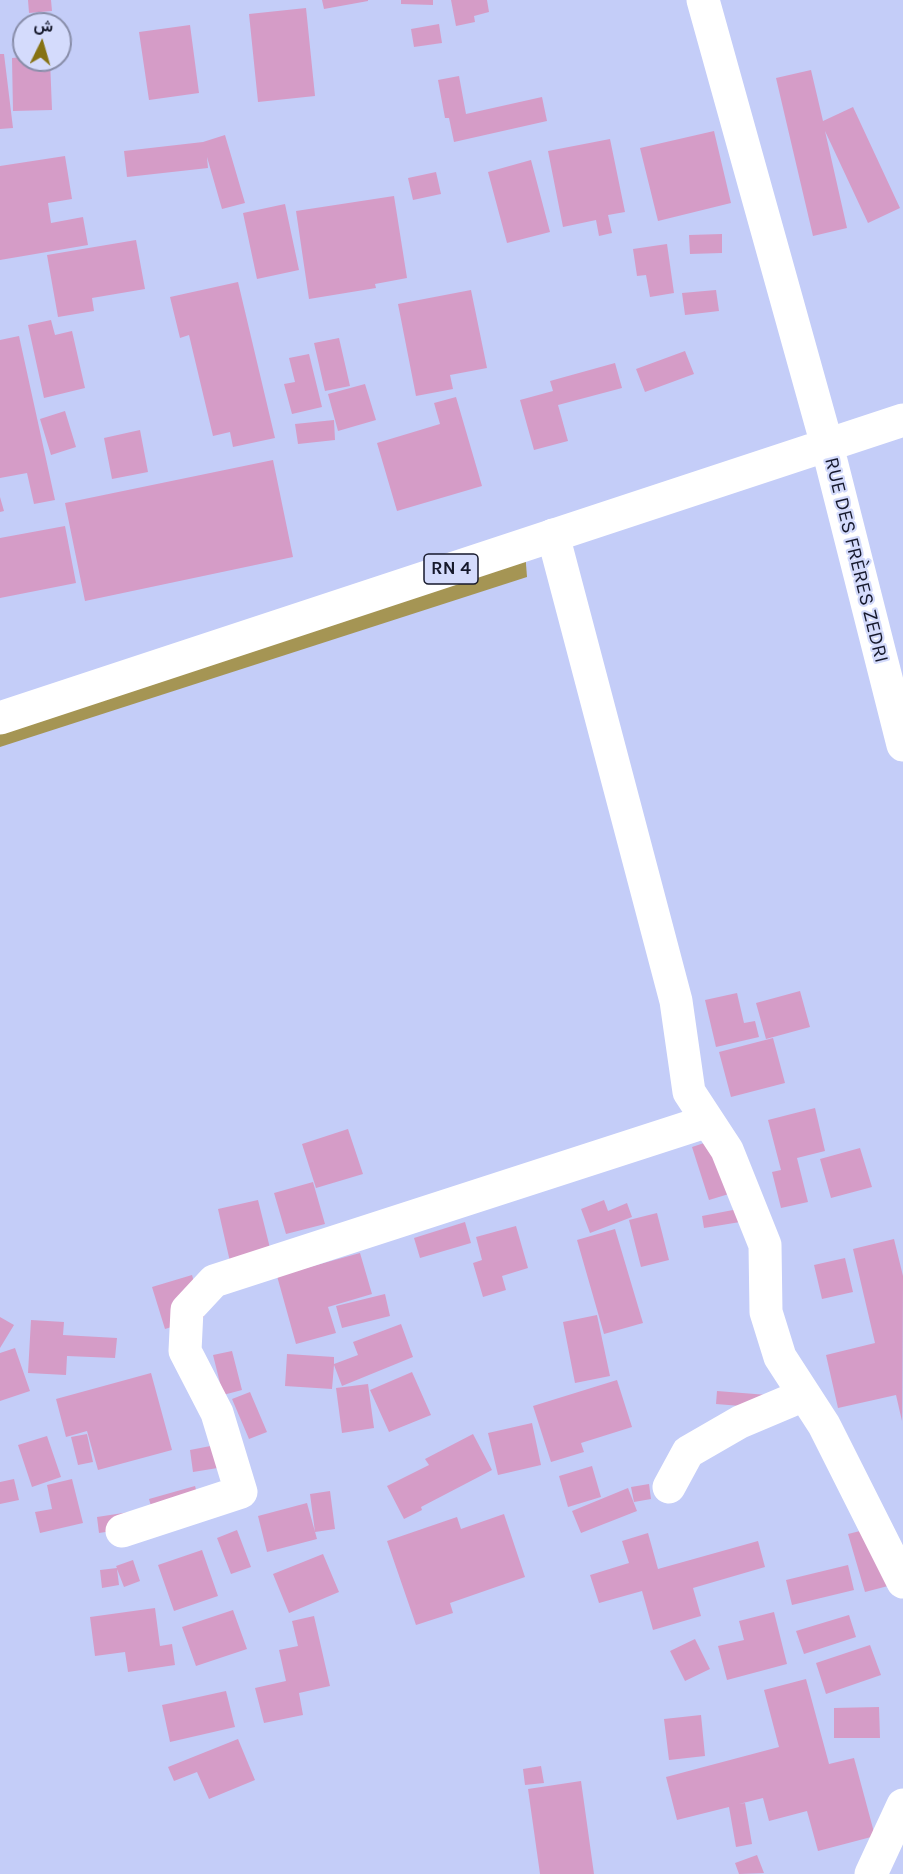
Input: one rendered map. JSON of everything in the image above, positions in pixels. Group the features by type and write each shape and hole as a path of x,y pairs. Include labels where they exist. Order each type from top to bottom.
{"street":[{"name":"RUE DES FRÈRES ZEDRI","path":"703,0 827,445 903,745"},
{"name":"RN 4","path":"0,718 903,420"},
{"path":"553,535 676,1001 689,1092 727,1150 765,1245 766,1312 780,1357 824,1425 903,1582"},
{"path":"122,1531 240,1492 217,1413 185,1352 187,1310 214,1281 708,1122"},
{"path":"669,1487 688,1452 740,1422 804,1395"},
{"path":"871,1874 903,1805"}],"shaded area":[{"path":"525,551 527,577 0,747 0,728"}],"building":[{"path":"28,0 51,0 52,11 29,12"},
{"path":"322,0 368,0 368,1 324,9"},
{"path":"401,0 433,0 433,5 401,4"},
{"path":"451,0 487,0 489,12 474,16 475,22 456,26"},
{"path":"306,8 315,96 258,102 249,14"},
{"path":"439,24 442,43 414,47 411,29"},
{"path":"190,25 199,93 149,100 139,32"},
{"path":"0,54 4,54 13,128 0,129"},
{"path":"811,70 823,121 853,107 900,208 868,223 825,131 847,228 813,236 776,78"},
{"path":"12,72 50,72 52,110 13,111"},
{"path":"459,76 466,114 542,97 547,121 454,142 449,118 445,118 438,80"},
{"path":"714,131 731,203 658,221 640,148"},
{"path":"225,135 245,203 222,209 207,157 208,168 127,177 124,151 203,142"},
{"path":"610,139 625,212 608,215 612,233 599,236 596,220 563,227 548,151"},
{"path":"65,156 72,199 48,203 51,223 83,217 88,245 0,260 0,166"},
{"path":"531,160 550,232 507,243 488,172"},
{"path":"436,172 441,194 413,200 408,178"},
{"path":"394,196 407,278 375,284 376,288 309,299 296,211"},
{"path":"285,204 299,270 257,279 243,213"},
{"path":"722,234 722,253 690,254 689,235"},
{"path":"136,240 145,289 92,298 94,311 58,317 47,255"},
{"path":"667,244 674,293 650,297 646,275 637,276 633,249"},
{"path":"238,282 275,438 233,447 230,432 213,436 189,335 180,338 170,297"},
{"path":"471,290 487,368 450,375 453,389 416,396 398,304"},
{"path":"716,290 719,311 685,315 682,293"},
{"path":"51,320 55,335 72,331 85,388 44,398 28,325"},
{"path":"19,336 55,500 34,504 27,473 0,478 0,340"},
{"path":"339,338 350,386 325,391 314,343"},
{"path":"685,351 694,374 645,392 636,369"},
{"path":"309,354 322,407 292,414 284,384 295,382 289,358"},
{"path":"615,363 622,388 558,405 568,441 534,450 520,400 553,391 550,381"},
{"path":"365,384 376,420 338,431 328,394"},
{"path":"456,397 482,486 397,511 377,443 440,424 434,403"},
{"path":"65,411 76,447 51,455 40,419"},
{"path":"334,420 335,440 298,444 295,424"},
{"path":"140,430 148,472 112,479 104,438"},
{"path":"273,460 293,557 85,601 65,503"},
{"path":"0,497 4,511 0,512"},
{"path":"65,526 76,583 0,598 0,538"},
{"path":"800,991 810,1027 766,1039 756,1003"},
{"path":"737,993 744,1023 755,1021 759,1037 716,1047 705,1000"},
{"path":"773,1038 785,1083 731,1097 719,1052"},
{"path":"815,1108 825,1151 797,1158 808,1202 781,1208 772,1172 781,1170 768,1120"},
{"path":"348,1129 363,1174 316,1188 302,1144"},
{"path":"725,1136 742,1190 709,1200 692,1147"},
{"path":"860,1148 872,1187 831,1198 820,1159"},
{"path":"313,1182 325,1224 286,1234 274,1193"},
{"path":"731,1196 758,1219 704,1228 702,1216 733,1210"},
{"path":"258,1200 272,1256 231,1266 218,1209"},
{"path":"604,1200 608,1211 627,1203 632,1217 590,1233 581,1209"},
{"path":"657,1213 669,1260 641,1267 629,1220"},
{"path":"465,1222 471,1243 420,1258 414,1238"},
{"path":"516,1226 528,1268 502,1276 506,1290 483,1297 473,1263 482,1260 476,1237"},
{"path":"615,1229 643,1323 604,1334 577,1240"},
{"path":"894,1239 903,1276 902,1421 896,1395 838,1408 826,1355 875,1343 853,1249"},
{"path":"360,1253 372,1294 328,1307 336,1333 296,1344 277,1276"},
{"path":"845,1258 853,1292 822,1299 814,1265"},
{"path":"192,1275 204,1317 165,1329 152,1287"},
{"path":"385,1294 390,1316 342,1328 336,1306"},
{"path":"597,1315 610,1376 575,1383 563,1322"},
{"path":"0,1317 14,1325 0,1348"},
{"path":"31,1320 64,1322 63,1335 117,1338 115,1358 67,1356 66,1375 28,1373"},
{"path":"401,1324 413,1357 342,1386 334,1365 332,1389 285,1386 287,1354 334,1357 334,1364 358,1355 353,1342"},
{"path":"15,1348 30,1391 0,1401 0,1353"},
{"path":"232,1351 242,1390 223,1395 213,1355"},
{"path":"412,1372 431,1415 389,1432 370,1390"},
{"path":"151,1373 172,1450 98,1470 87,1431 66,1437 56,1399"},
{"path":"617,1380 632,1427 581,1443 584,1452 551,1462 533,1406"},
{"path":"368,1384 374,1428 342,1433 336,1388"},
{"path":"717,1391 780,1396 741,1406 716,1404"},
{"path":"250,1392 267,1432 249,1439 232,1399"},
{"path":"532,1423 541,1465 498,1475 488,1433"},
{"path":"87,1434 93,1462 78,1465 71,1437"},
{"path":"473,1434 492,1470 421,1507 422,1510 404,1519 387,1486 429,1465 425,1459"},
{"path":"47,1436 61,1477 32,1487 18,1445"},
{"path":"226,1443 230,1466 193,1472 190,1450"},
{"path":"592,1466 601,1497 568,1507 559,1476"},
{"path":"14,1479 19,1500 0,1504 0,1482"},
{"path":"72,1479 83,1523 40,1533 35,1512 52,1509 47,1485"},
{"path":"649,1484 651,1499 634,1502 631,1487"},
{"path":"195,1486 203,1515 157,1527 149,1499"},
{"path":"628,1488 637,1511 581,1533 572,1511"},
{"path":"330,1491 335,1529 315,1532 310,1494"},
{"path":"307,1503 317,1539 267,1552 258,1516"},
{"path":"136,1511 138,1527 99,1533 97,1517"},
{"path":"504,1514 525,1577 450,1603 453,1613 416,1625 387,1541 457,1517 461,1529"},
{"path":"872,1528 888,1586 865,1592 848,1534"},
{"path":"237,1530 251,1567 231,1574 217,1538"},
{"path":"648,1533 658,1569 758,1541 765,1567 693,1588 701,1616 653,1630 642,1591 599,1603 590,1575 629,1563 622,1541"},
{"path":"202,1550 218,1596 174,1611 158,1565"},
{"path":"323,1554 339,1592 289,1613 273,1574"},
{"path":"133,1560 140,1581 124,1587 117,1569 119,1585 102,1588 100,1570 117,1568 116,1566"},
{"path":"848,1565 854,1590 792,1605 786,1580"},
{"path":"155,1608 160,1646 172,1644 175,1665 128,1672 125,1652 95,1656 90,1617"},
{"path":"233,1610 247,1649 196,1666 182,1627"},
{"path":"774,1612 787,1664 727,1680 718,1646 744,1640 739,1621"},
{"path":"849,1615 856,1637 804,1654 796,1631"},
{"path":"314,1616 330,1686 299,1693 303,1715 264,1723 255,1688 286,1681 279,1650 298,1646 292,1621"},
{"path":"695,1639 710,1669 685,1681 670,1651"},
{"path":"870,1645 881,1675 826,1694 816,1663"},
{"path":"806,1679 829,1764 854,1758 875,1836 818,1851 807,1811 769,1821 763,1798 739,1804 745,1803 752,1844 736,1847 729,1807 677,1820 666,1777 779,1747 764,1690"},
{"path":"226,1691 235,1727 170,1742 162,1705"},
{"path":"879,1707 880,1738 834,1738 834,1708"},
{"path":"701,1715 705,1756 669,1760 664,1719"},
{"path":"238,1739 255,1780 209,1799 197,1772 174,1781 168,1767"},
{"path":"541,1766 544,1783 525,1785 523,1769"},
{"path":"581,1781 594,1874 540,1874 528,1789"},
{"path":"757,1855 764,1873 739,1874 735,1863"}]}
